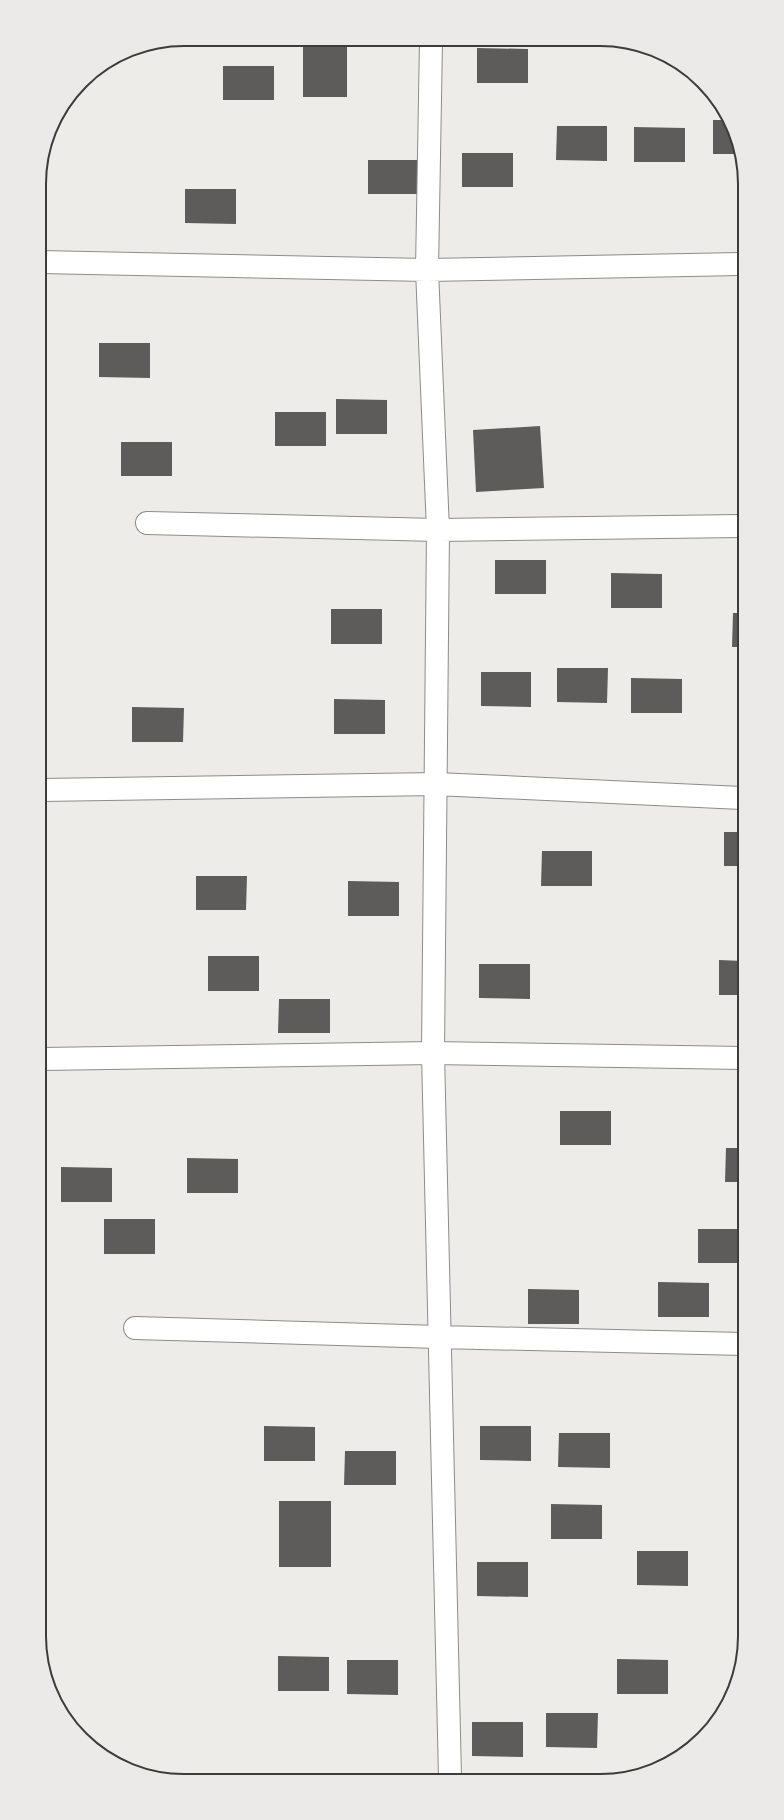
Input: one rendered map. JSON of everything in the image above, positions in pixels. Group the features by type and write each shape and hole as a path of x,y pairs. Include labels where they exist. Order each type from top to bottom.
{"street":[{"path":"431,46 427,270 438,530 433,1053 450,1774"},
{"path":"46,262 427,270 738,264"},
{"path":"147,523 438,530 738,526"},
{"path":"46,790 436,784 738,798"},
{"path":"46,1059 433,1053 738,1058"},
{"path":"135,1328 738,1344"}],"building":[{"path":"303,46 347,46 347,97 303,97"},
{"path":"477,48 528,49 528,83 477,83"},
{"path":"223,66 274,66 274,100 223,100"},
{"path":"713,120 722,120 727,131 734,154 713,154"},
{"path":"557,126 607,126 607,161 556,160"},
{"path":"634,127 685,128 685,162 634,162"},
{"path":"462,153 513,153 513,187 462,187"},
{"path":"368,160 419,160 419,194 368,194"},
{"path":"185,189 236,189 236,224 185,223"},
{"path":"99,343 150,343 150,378 99,377"},
{"path":"336,399 387,400 387,434 336,434"},
{"path":"275,412 326,412 326,446 275,446"},
{"path":"540,426 544,488 476,492 473,430"},
{"path":"121,442 172,442 172,476 121,476"},
{"path":"495,560 546,560 546,594 495,594"},
{"path":"611,573 662,574 662,608 611,608"},
{"path":"331,609 382,609 382,644 331,644"},
{"path":"733,613 738,613 738,647 732,647"},
{"path":"557,668 608,668 607,703 557,702"},
{"path":"481,672 531,672 531,707 481,706"},
{"path":"631,678 682,679 682,713 631,713"},
{"path":"334,699 385,700 385,734 334,734"},
{"path":"132,707 184,708 183,742 132,742"},
{"path":"724,832 738,832 738,866 724,866"},
{"path":"542,851 592,851 592,886 541,886"},
{"path":"196,876 247,876 246,910 196,910"},
{"path":"348,881 399,882 399,916 348,916"},
{"path":"208,956 259,956 259,991 208,991"},
{"path":"719,960 738,961 738,995 719,995"},
{"path":"479,964 530,964 530,999 479,998"},
{"path":"279,999 330,999 330,1033 278,1033"},
{"path":"560,1111 611,1111 611,1145 560,1145"},
{"path":"726,1148 738,1148 738,1182 725,1182"},
{"path":"187,1158 238,1159 238,1193 187,1193"},
{"path":"61,1167 112,1168 112,1202 61,1202"},
{"path":"104,1219 155,1219 155,1254 104,1254"},
{"path":"698,1229 738,1229 738,1263 698,1263"},
{"path":"658,1282 709,1283 709,1317 658,1317"},
{"path":"528,1289 579,1290 579,1324 528,1324"},
{"path":"264,1426 315,1427 315,1461 264,1461"},
{"path":"480,1426 531,1426 531,1461 480,1460"},
{"path":"559,1433 610,1433 610,1468 558,1467"},
{"path":"345,1451 396,1451 396,1485 344,1485"},
{"path":"279,1501 331,1501 331,1567 279,1567"},
{"path":"551,1504 602,1505 602,1539 551,1539"},
{"path":"637,1551 688,1551 688,1586 637,1585"},
{"path":"477,1562 528,1562 528,1597 477,1596"},
{"path":"278,1656 329,1657 329,1691 278,1691"},
{"path":"617,1659 668,1660 668,1694 617,1694"},
{"path":"347,1660 398,1660 398,1695 347,1694"},
{"path":"546,1713 598,1713 597,1748 546,1747"},
{"path":"472,1722 523,1722 523,1757 472,1756"}]}
